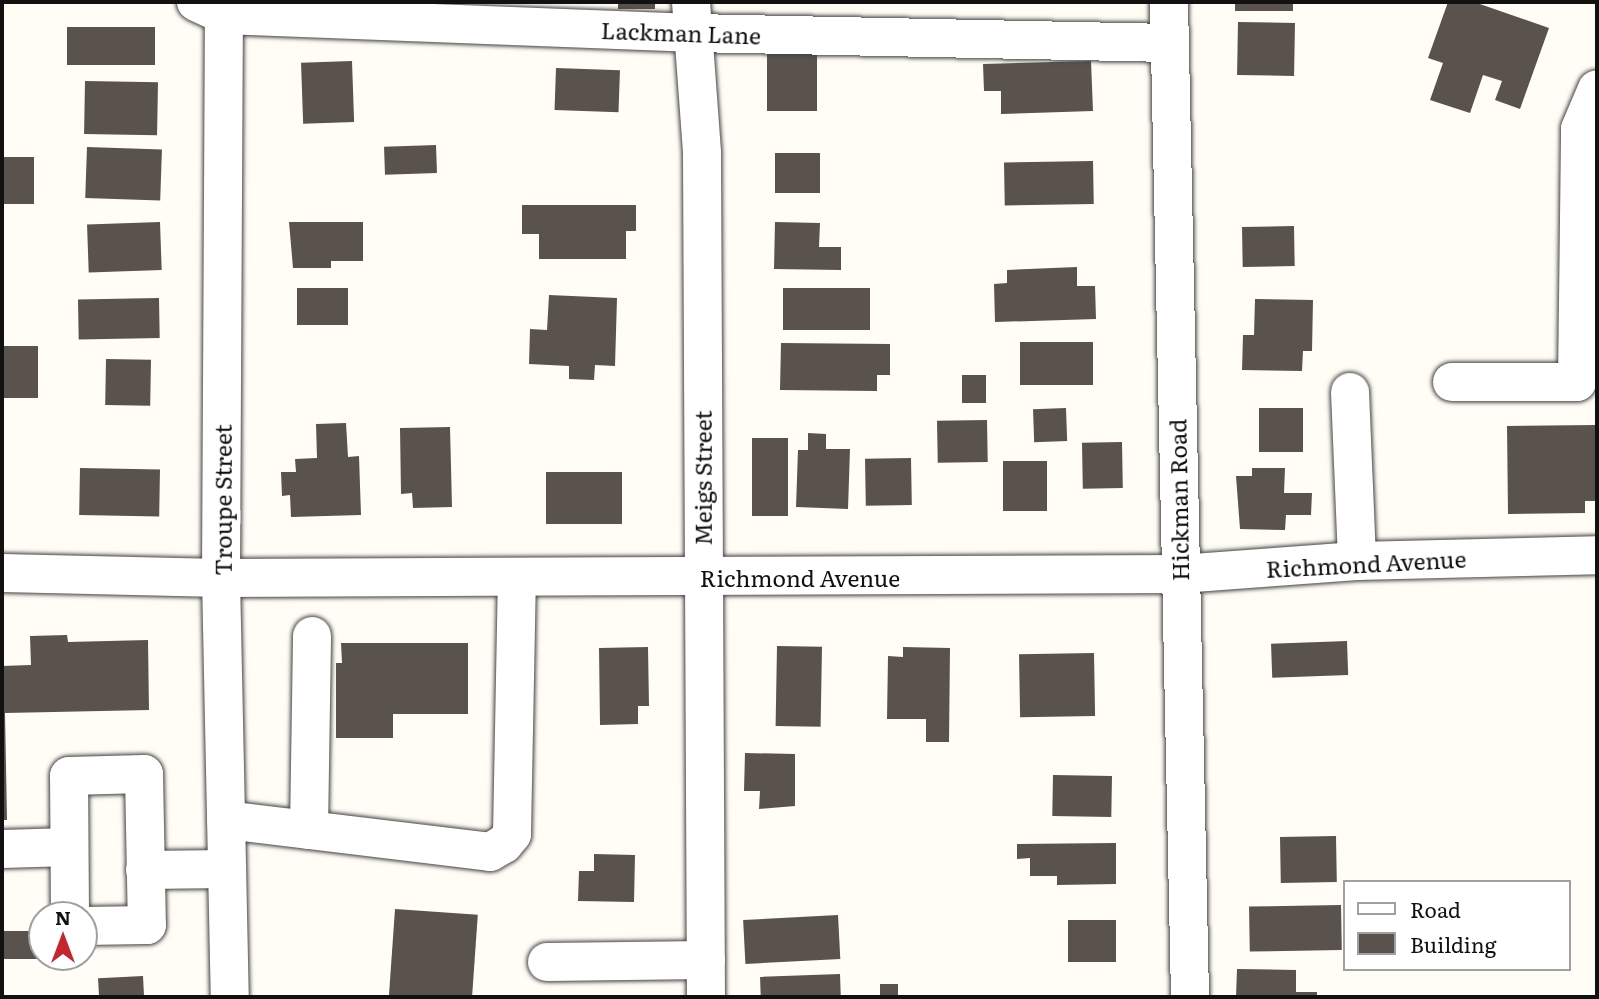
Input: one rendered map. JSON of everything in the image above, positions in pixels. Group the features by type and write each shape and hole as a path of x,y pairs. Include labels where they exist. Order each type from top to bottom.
{"street":[{"name":"Hickman Road","path":"1169,2 1190,997"},
{"name":"Lackman Lane","path":"215,6 692,17 1170,43"},
{"name":"Troupe Street","path":"215,6 221,578 230,997"},
{"name":"Meigs Street","path":"692,17 702,153 706,997"},
{"path":"1452,382 1577,382 1588,277 1580,129 1597,89"},
{"path":"1350,392 1357,561"},
{"name":"Richmond Avenue","path":"2,573 221,578 1180,574 1357,561 1597,555"},
{"path":"226,820 490,852 504,844 512,834 517,578"},
{"path":"309,830 312,636"},
{"path":"70,901 69,776 144,774 148,925 98,926"},
{"path":"2,849 69,847"},
{"path":"145,870 227,869"},
{"path":"547,962 706,960"}],"building":[{"path":"618,2 655,2 655,9 618,9"},
{"path":"1235,2 1293,2 1293,11 1235,11"},
{"path":"1448,2 1474,2 1549,28 1520,109 1495,100 1502,81 1483,75 1470,113 1430,100 1443,63 1428,58"},
{"path":"1238,22 1295,23 1294,76 1237,75"},
{"path":"67,27 155,27 155,65 67,65"},
{"path":"767,52 817,52 817,111 767,111"},
{"path":"352,61 354,122 303,124 301,63"},
{"path":"1091,61 1093,111 1001,114 1001,91 984,91 983,64"},
{"path":"556,68 620,70 618,112 555,110"},
{"path":"85,81 158,82 157,135 84,134"},
{"path":"436,145 437,173 385,175 384,147"},
{"path":"87,147 162,150 160,201 85,198"},
{"path":"775,153 820,153 820,193 775,193"},
{"path":"2,157 34,157 34,204 2,204"},
{"path":"1093,161 1094,204 1005,206 1004,163"},
{"path":"522,205 636,205 636,231 626,231 626,259 539,259 539,234 522,234"},
{"path":"160,222 162,270 89,273 87,225"},
{"path":"289,222 363,222 363,261 331,261 331,268 293,268"},
{"path":"775,222 820,223 819,247 841,247 841,270 774,269"},
{"path":"1294,226 1295,266 1243,267 1242,227"},
{"path":"1077,267 1077,286 1095,286 1096,319 995,322 994,284 1007,283 1007,270"},
{"path":"297,288 348,288 348,325 297,325"},
{"path":"783,288 870,288 870,330 783,330"},
{"path":"549,295 617,298 615,366 595,365 594,380 569,379 569,366 529,364 530,329 547,330"},
{"path":"159,298 160,338 79,339 78,299"},
{"path":"1255,299 1313,300 1312,351 1303,351 1302,371 1242,370 1243,335 1254,335"},
{"path":"1020,342 1093,342 1093,385 1020,385"},
{"path":"781,343 890,344 890,375 877,375 877,391 780,390"},
{"path":"2,346 38,346 38,398 2,398"},
{"path":"106,359 151,360 150,406 105,405"},
{"path":"962,375 986,375 986,403 962,403"},
{"path":"1066,408 1067,441 1034,442 1033,409"},
{"path":"1259,408 1303,408 1303,452 1259,452"},
{"path":"987,420 988,462 938,463 937,421"},
{"path":"346,423 348,457 359,456 361,515 291,517 290,495 282,496 281,472 296,472 295,459 317,458 316,424"},
{"path":"1597,425 1597,501 1585,501 1585,513 1508,514 1507,426"},
{"path":"450,427 452,507 413,508 412,493 401,494 400,428"},
{"path":"808,433 826,434 826,449 850,449 848,509 796,507 798,450 808,450"},
{"path":"752,438 788,438 788,516 752,516"},
{"path":"1122,442 1123,488 1083,489 1082,443"},
{"path":"911,458 912,505 866,506 865,459"},
{"path":"1003,461 1047,461 1047,511 1003,511"},
{"path":"80,468 160,469 159,516 79,515"},
{"path":"1252,468 1285,468 1284,493 1312,493 1311,515 1286,515 1285,530 1240,529 1236,476 1252,476"},
{"path":"546,472 622,472 622,524 546,524"},
{"path":"67,635 68,642 148,640 149,710 5,713 7,820 2,820 2,666 31,665 30,636"},
{"path":"1347,641 1348,675 1272,678 1271,644"},
{"path":"341,643 468,643 468,714 393,714 393,738 336,738 336,663 342,663"},
{"path":"777,646 822,647 821,727 776,726"},
{"path":"648,647 649,706 638,706 638,724 600,725 599,648"},
{"path":"903,647 950,648 949,742 926,742 926,719 887,719 888,656 903,657"},
{"path":"1094,653 1095,716 1020,717 1019,654"},
{"path":"745,753 795,754 795,806 759,809 760,791 744,791"},
{"path":"1053,775 1112,776 1111,817 1052,816"},
{"path":"1336,836 1337,882 1281,883 1280,837"},
{"path":"1116,843 1116,884 1057,885 1057,876 1030,876 1030,858 1017,859 1017,844"},
{"path":"594,854 635,855 634,902 578,901 579,871 594,871"},
{"path":"1341,905 1342,950 1250,952 1249,907"},
{"path":"395,909 478,915 472,997 389,997"},
{"path":"838,915 840,959 745,964 743,920"},
{"path":"1068,920 1116,920 1116,962 1068,962"},
{"path":"2,931 28,931 28,959 2,959"},
{"path":"1237,969 1296,970 1296,992 1317,992 1317,997 1236,997"},
{"path":"840,974 841,997 761,997 760,977"},
{"path":"143,976 144,997 99,997 98,978"},
{"path":"880,984 898,984 898,997 880,997"}]}
